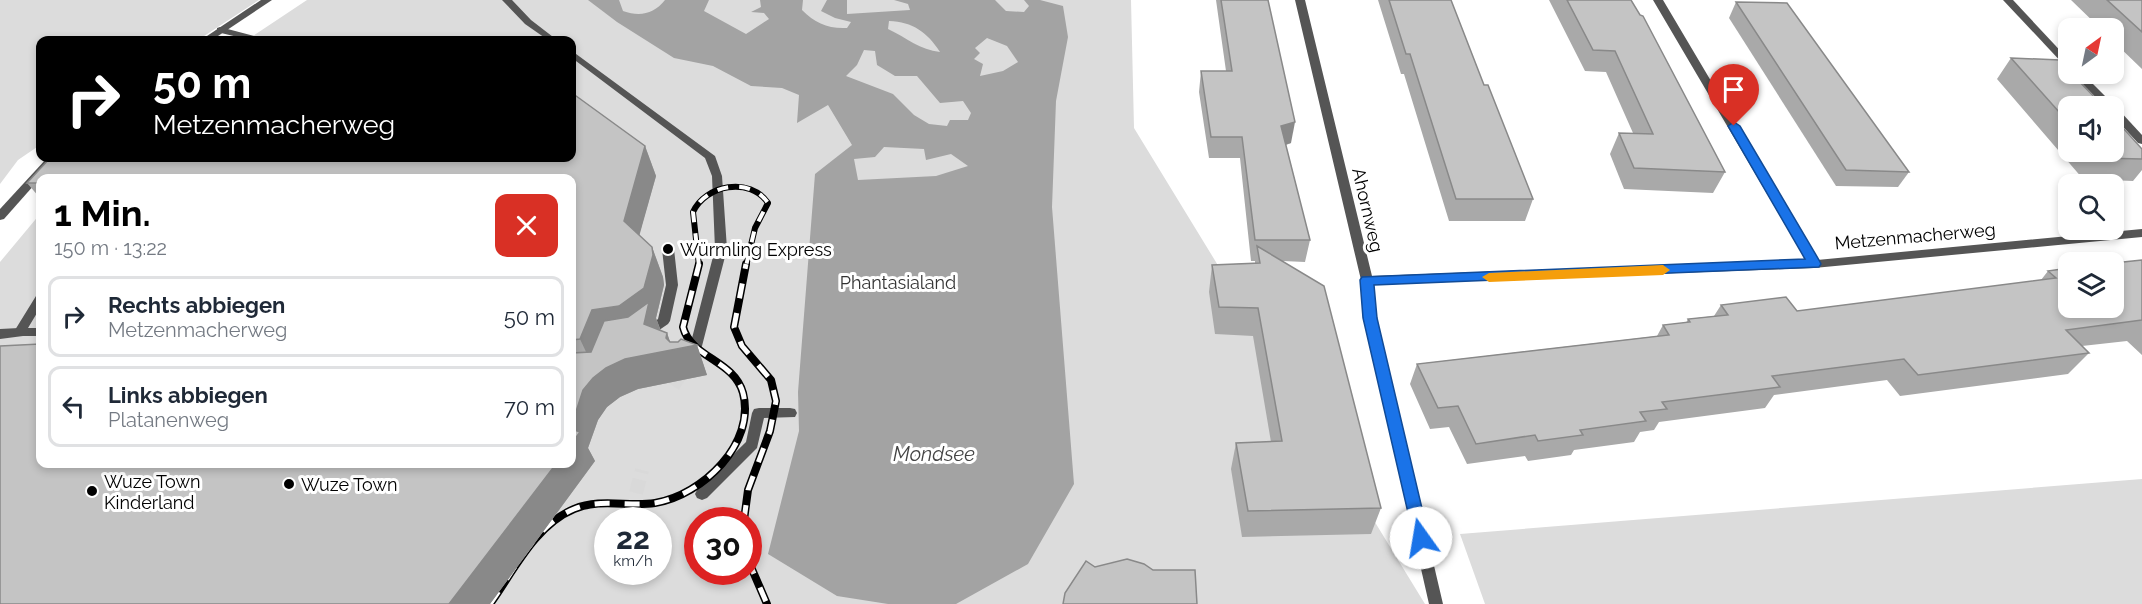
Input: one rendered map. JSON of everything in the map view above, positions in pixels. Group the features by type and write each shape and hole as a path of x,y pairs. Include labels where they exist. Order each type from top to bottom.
{"street":[{"path":"212,36 267,0"},
{"path":"507,0 528,22 547,36"},
{"name":"Ahornweg","path":"1300,0 1366,280 1370,318 1436,604"},
{"path":"1658,0 1814,264"},
{"path":"2008,0 2058,53"},
{"path":"220,30 243,36"},
{"path":"576,57 710,156 717,176 721,249 696,346 685,366"},
{"path":"2088,84 2099,96"},
{"path":"2124,122 2142,141"},
{"path":"38,174 49,162"},
{"path":"0,216 36,177"},
{"name":"Metzenmacherweg","path":"1366,280 1431,280 1814,264 2142,233"},
{"path":"635,342 664,321 672,285 668,249"},
{"path":"19,333 36,305"},
{"path":"0,334 36,332"},
{"path":"702,494 752,444 759,413 790,413"}],"green space":[{"path":"0,0 259,0 204,36 36,36 36,148 18,160 0,184"},
{"name":"Phantasialand","path":"307,0 1131,0 1134,128 1425,604 0,604 0,262 36,219 36,468 576,468 576,174 476,174 188,162 576,162 576,36 253,36"},
{"path":"2142,479 2142,604 1485,604 1460,534"}],"water":[{"name":"Mondsee","path":"588,0 619,0 623,11 641,14 651,11 665,0 709,0 704,11 746,34 769,19 764,13 751,12 761,7 760,0 803,0 802,10 812,18 822,24 840,28 847,28 851,22 821,11 827,0 847,0 847,14 910,10 908,4 894,0 995,0 1006,11 1024,12 1029,6 1024,0 1040,0 1063,6 1068,37 1056,101 1052,207 1074,484 1028,564 956,604 888,604 837,596 768,554 799,431 798,392 815,174 852,145 828,105 797,123 799,95 782,88 751,86 713,66 674,58 617,22","holes":["889,21 905,23 919,29 940,52 920,46 888,29","987,38 1007,46 1018,62 1003,71 980,76 983,64 974,59 980,53 975,48","864,50 875,51 877,65 895,76 917,76 940,103 963,101 971,113 968,120 950,120 947,126 929,124 914,115 893,94 846,76 857,65","884,147 924,149 926,160 951,154 968,166 936,176 858,180 854,159 875,157"]}],"building":[{"path":"1221,0 1268,0 1295,122 1281,126 1310,240 1255,240 1242,137 1211,137 1201,71 1232,71"},
{"path":"1389,0 1451,0 1484,85 1488,85 1533,199 1456,199 1410,54 1406,54"},
{"path":"1567,0 1631,0 1643,16 1725,172 1634,168 1619,133 1653,134 1615,51 1593,50"},
{"path":"2107,0 2142,0 2142,32"},
{"path":"1736,2 1787,3 1909,172 1846,170"},
{"path":"2011,58 2058,60 2058,84 2082,84 2093,96 2058,96 2058,111"},
{"path":"576,96 645,146 624,221 652,247 653,255 644,288 619,306 592,310 580,339 576,340 576,174 36,174 36,183 27,183 46,162 576,162"},
{"path":"2124,129 2142,149 2142,159 2124,159"},
{"path":"1257,246 1324,286 1381,508 1248,511 1236,443 1282,441 1258,308 1219,307 1212,265 1260,263"},
{"path":"2142,260 2142,320 2066,330 2089,353 1918,375 1904,359 1772,376 1780,387 1662,402 1667,409 1640,412 1646,421 1580,430 1583,435 1538,441 1535,435 1476,444 1458,406 1438,408 1417,364 1669,335 1663,325 1690,322 1688,319 1728,315 1721,305 1786,297 1797,311 2056,278 2048,271 2058,270 2058,318 2124,318 2124,262"},
{"path":"649,302 644,324 667,333 666,338 670,342 678,342 681,339 697,345 625,359 606,368 583,390 576,412 576,353 591,352 604,321 628,317"},
{"name":"Wuze Town","path":"36,344 36,468 553,468 449,604 0,604 0,346"},
{"path":"1127,559 1144,564 1153,570 1195,570 1197,604 1063,604 1065,593 1086,561 1095,567"}],"tunnel":[{"path":"673,386 685,367"},
{"path":"636,493 642,470"}],"railway":[{"path":"699,265 693,212 707,195 728,187 740,187 750,189 768,203 755,228 746,266"},
{"path":"746,264 734,327 742,346 771,380 776,401 770,431 748,490 746,507"},
{"path":"490,604 536,538 560,516 574,509 594,504 645,504 673,498 707,478 734,448 745,412 743,393 731,373 694,346 683,327 699,265"},
{"path":"759,585 767,604"}],"slow traffic":[{"path":"1489,277 1663,270"}],"place":[{"name":"Würmling Express","path":"668,249"},
{"name":"Wuze Town","path":"289,484"},
{"name":"Wuze Town Kinderland","path":"92,491"}],"route":[{"path":"1421,538 1370,318 1366,280 1431,280 1814,264 1734,126"}]}
